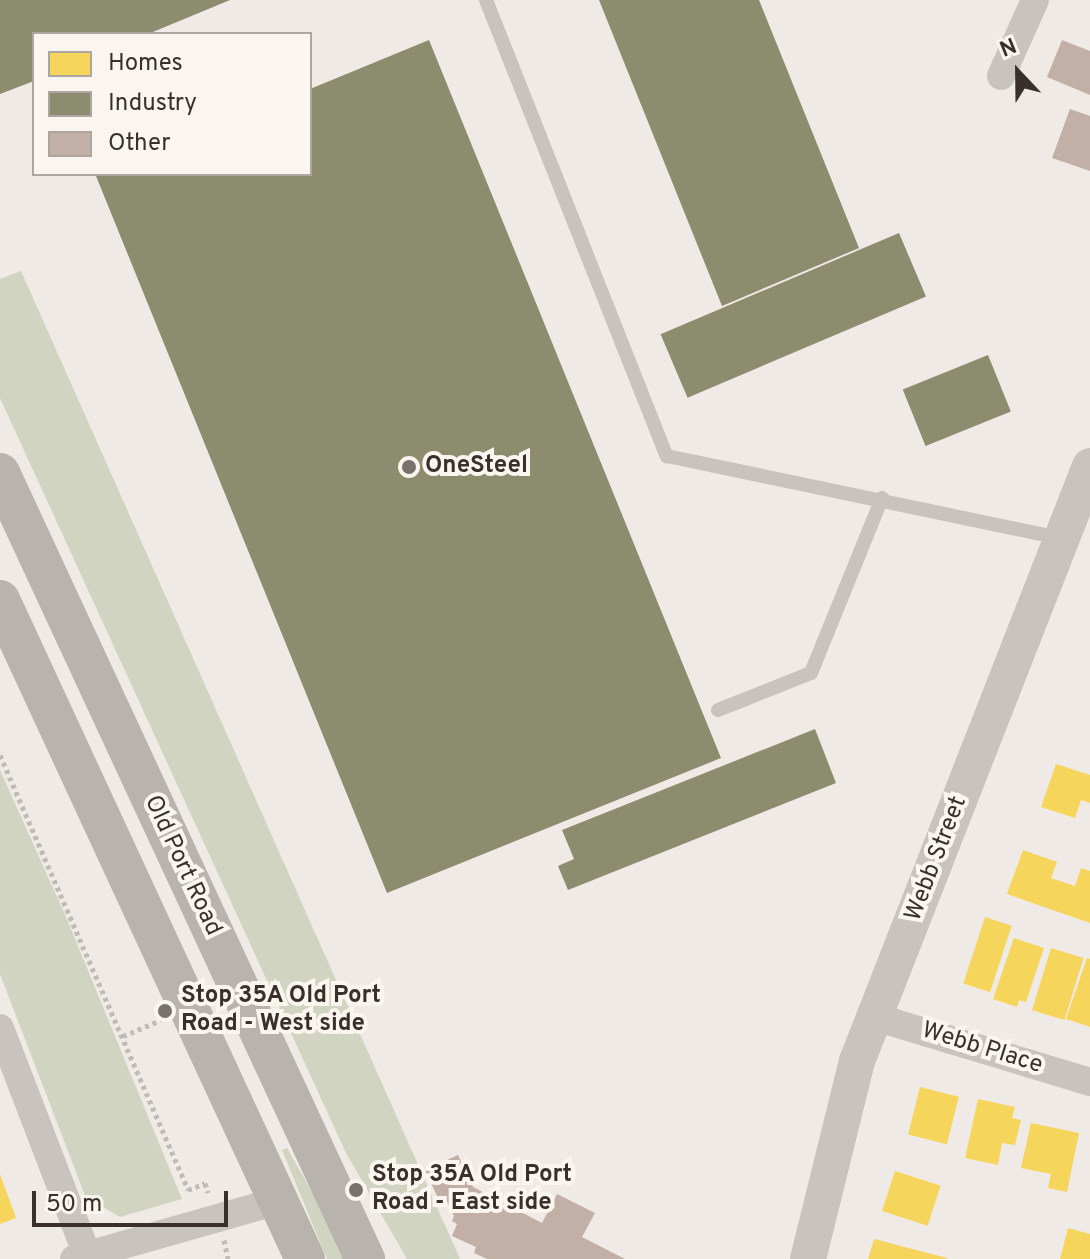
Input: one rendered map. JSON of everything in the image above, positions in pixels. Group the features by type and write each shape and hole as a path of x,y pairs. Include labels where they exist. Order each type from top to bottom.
{"main road":[{"name":"Old Port Road","path":"0,473 365,1259"},
{"path":"0,600 305,1259"}],"street":[{"path":"1001,76 1035,0"},
{"name":"Webb Street","path":"808,1259 857,1061 1090,466"},
{"name":"Webb Place","path":"875,1017 1090,1082"},
{"path":"0,1028 80,1257 278,1201"}],"lane":[{"path":"486,0 667,456 882,498 1062,538"},
{"path":"718,710 811,673 882,498"}],"path":[{"path":"0,755 188,1190 205,1183 213,1203"},
{"path":"123,1036 165,1018"},
{"path":"222,1235 228,1259"}],"green space":[{"path":"21,271 460,1259 407,1259 346,1153 0,398 0,279"},
{"path":"0,770 66,917 182,1199 120,1217 103,1207 91,1211 0,974"},
{"path":"287,1148 316,1199 344,1259 327,1259 282,1150"}],"building: Homes":[{"path":"1056,764 1090,775 1090,803 1081,800 1075,818 1041,807"},
{"path":"1023,850 1057,862 1051,878 1075,886 1081,868 1090,871 1090,923 1007,894"},
{"path":"985,917 1012,926 990,992 963,984"},
{"path":"1014,938 1044,948 1026,1002 1019,1000 1017,1007 993,999"},
{"path":"1051,948 1084,958 1065,1020 1032,1010"},
{"path":"1087,958 1090,959 1090,1027 1066,1019"},
{"path":"920,1087 959,1097 947,1144 908,1135"},
{"path":"978,1099 1015,1107 1012,1118 1021,1120 1015,1145 1002,1143 998,1165 965,1158"},
{"path":"1031,1123 1079,1133 1067,1192 1048,1188 1051,1174 1021,1168"},
{"path":"895,1171 941,1186 928,1226 882,1211"},
{"path":"0,1174 16,1218 0,1224"},
{"path":"1068,1228 1090,1234 1090,1259 1060,1259"},
{"path":"874,1239 947,1258 947,1259 868,1259"}],"building: Industry":[{"path":"0,0 230,0 153,32 32,32 32,82 0,94"},
{"path":"599,0 759,0 859,248 722,306"},
{"name":"OneSteel","path":"429,40 721,758 387,893 96,176 312,176 312,88"},
{"path":"899,233 926,297 688,398 661,334"},
{"path":"988,355 1011,412 926,446 903,389"},
{"path":"815,729 836,783 568,890 558,866 574,859 562,830"}],"building: Other":[{"path":"1062,40 1090,51 1090,95 1047,77"},
{"path":"1070,109 1090,116 1090,171 1052,158"},
{"path":"458,1155 473,1187 542,1223 557,1194 595,1213 582,1237 625,1259 487,1259 474,1253 476,1247 452,1236 457,1224 452,1221 454,1216 445,1197 439,1200 425,1170"}],"place":[{"name":"OneSteel","path":"409,467"},
{"name":"Stop 35A Old Port Road - West side","path":"165,1011"},
{"name":"Stop 35A Old Port Road - East side","path":"356,1190"}]}
